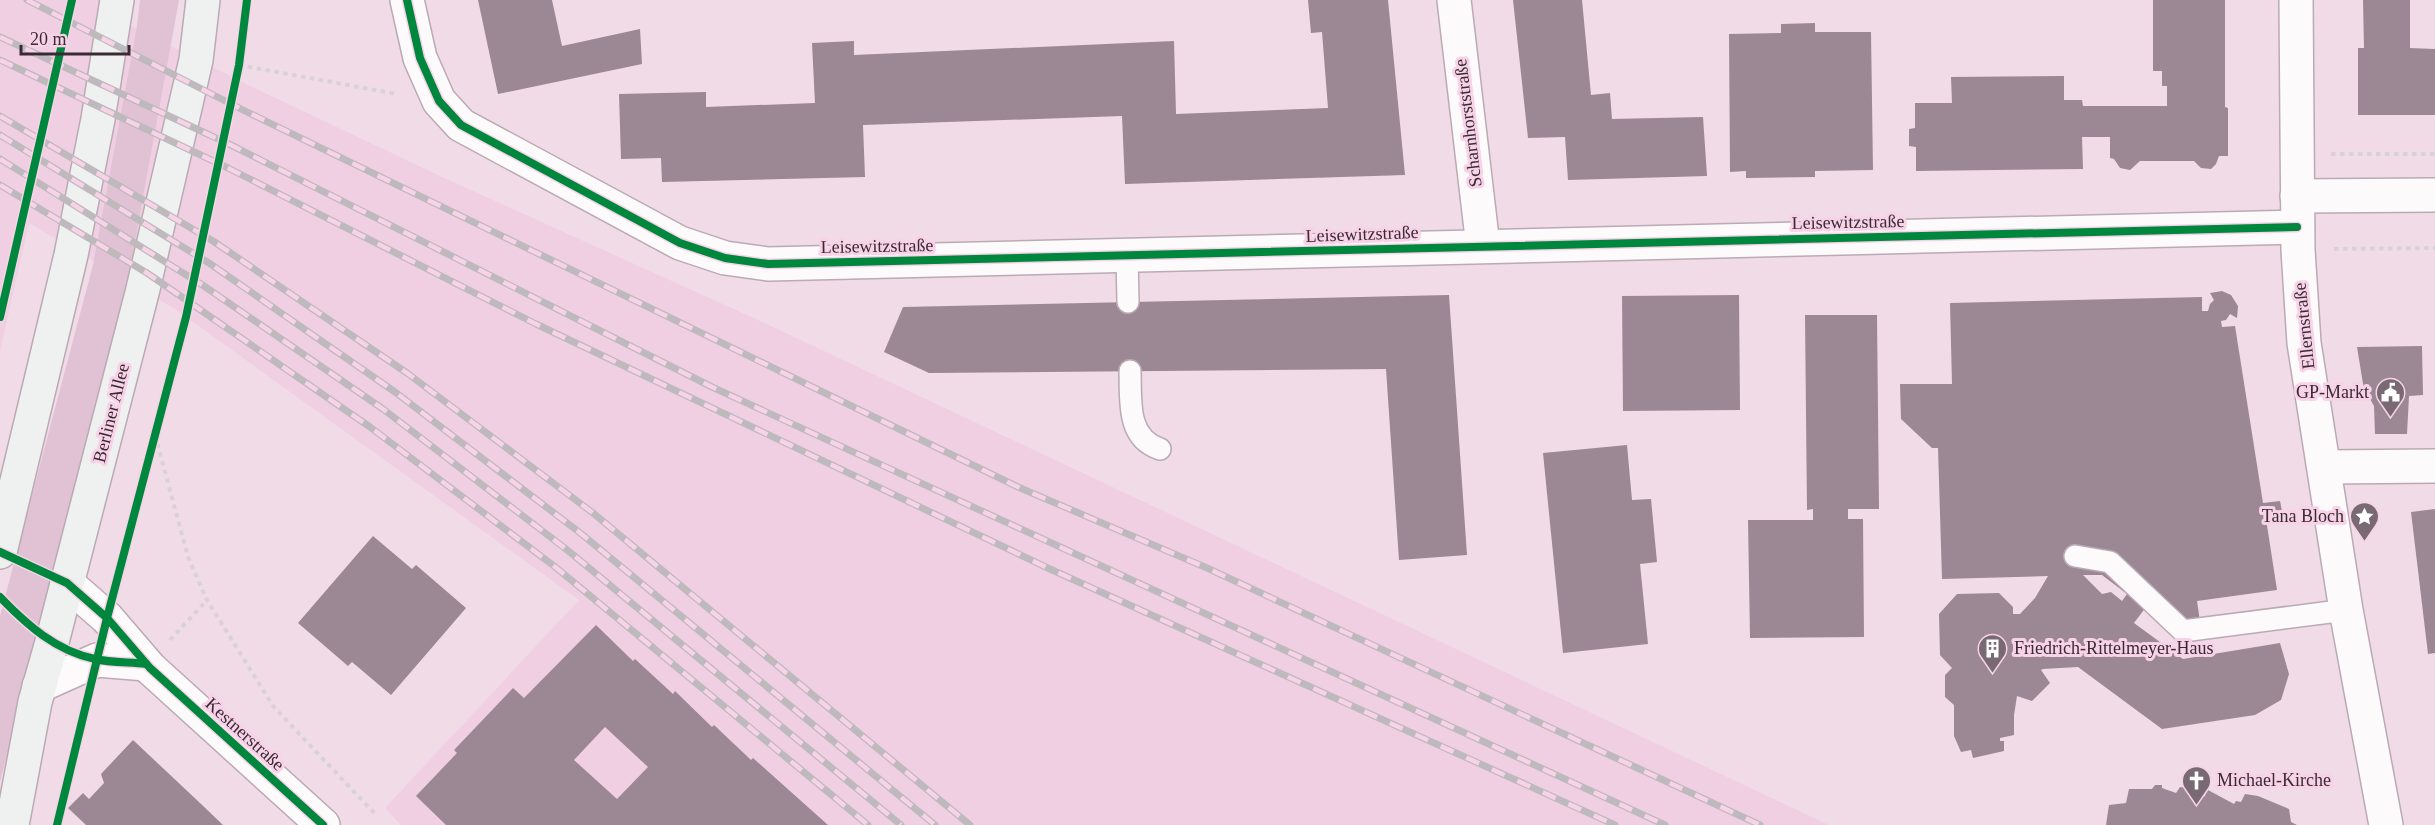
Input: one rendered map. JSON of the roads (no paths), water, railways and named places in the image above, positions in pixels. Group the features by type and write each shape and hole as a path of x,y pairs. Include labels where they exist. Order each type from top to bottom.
{"main road":[{"path":"0,552 71,255 98,119 117,0"},
{"name":"Berliner Allee","path":"12,825 39,686 146,278 196,60 203,0"}],"street":[{"name":"Leisewitzstraße","path":"407,0 420,58 439,101 461,126 680,243 725,258 768,264 2297,224 2435,195"},
{"name":"Scharnhorststraße","path":"1454,0 1483,246"},
{"name":"Ellernstraße","path":"2296,0 2297,224 2304,343 2346,610 2386,825"},
{"path":"2325,467 2435,465"},
{"name":"Kestnerstraße","path":"67,583 107,618 146,664 323,825"},
{"path":"39,686 97,660 146,664"}],"lane":[{"path":"1127,256 1128,302"},
{"path":"1130,371 1132,420 1142,438 1151,446 1160,449"},
{"path":"2075,556 2110,562 2183,631 2346,610"}],"railway":[{"path":"27,0 241,109 1018,487 1207,568 1760,825"},
{"path":"0,37 233,146 712,387 1665,825"},
{"path":"0,60 228,168 536,324 1050,569 1615,825"},
{"path":"0,116 213,241 407,373 593,513 970,825"},
{"path":"0,135 209,263 395,392 579,532 935,825"},
{"path":"0,159 204,286 383,409 566,549 901,825"},
{"path":"0,185 147,273 370,427 554,566 868,825"}],"place":[{"name":"GP-Markt","path":"2390,418"},
{"name":"Tana Bloch","path":"2365,542"},
{"name":"Friedrich-Rittelmeyer-Haus","path":"1993,674"},
{"name":"Michael-Kirche","path":"2196,806"}]}
